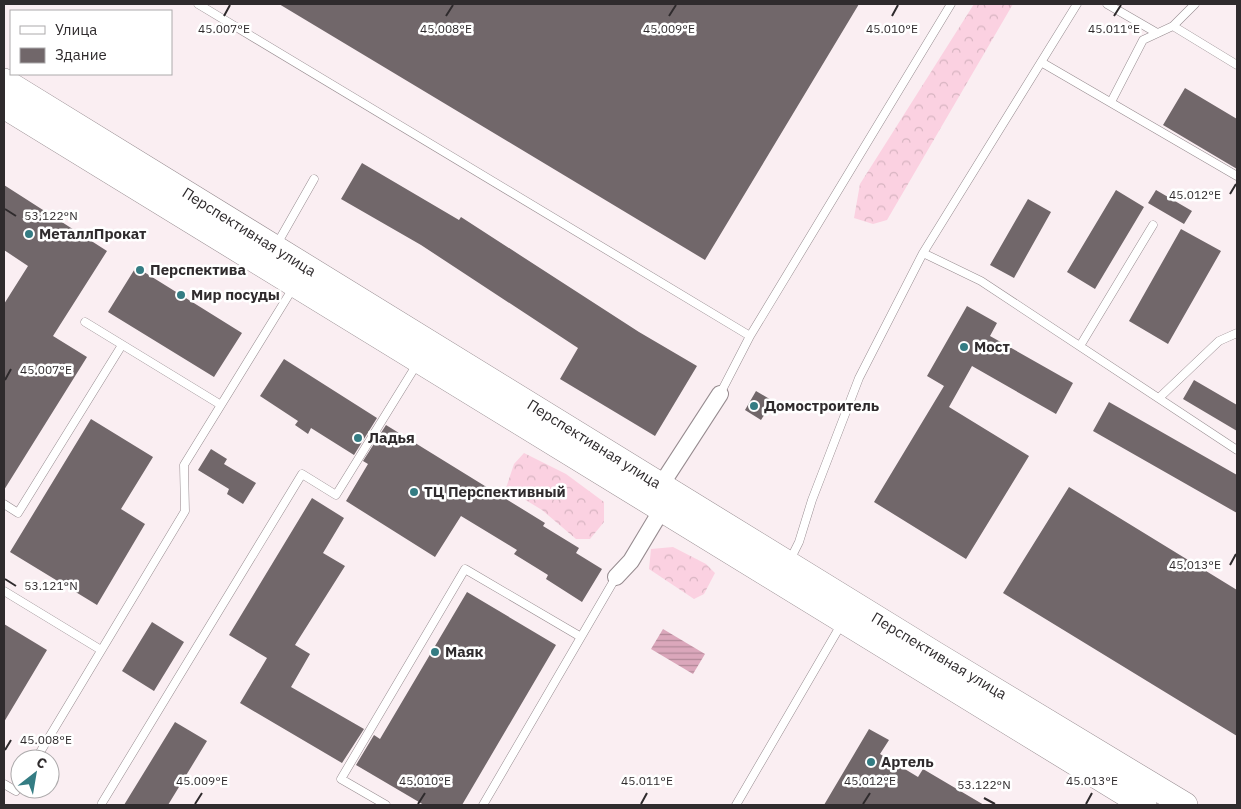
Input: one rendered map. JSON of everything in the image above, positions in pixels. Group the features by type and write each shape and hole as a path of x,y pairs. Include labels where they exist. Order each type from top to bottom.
{"main road":[{"name":"Перспективная улица","path":"4,81 301,277 425,353 661,485 782,572 1129,799"},
{"name":"Перспективная улица","path":"4,106 269,257"},
{"name":"Перспективная улица","path":"425,353 661,511 782,572"},
{"name":"Перспективная улица","path":"847,613 1185,805"}],"street":[{"path":"616,577 631,561 661,511 661,485 720,394"}],"lane":[{"path":"198,4 750,336"},
{"path":"720,394 750,336 951,4"},
{"path":"782,572 800,542 812,500 859,378 923,253 1077,4"},
{"path":"1107,4 1157,33"},
{"path":"1111,102 1143,40 1173,26 1195,4"},
{"path":"1173,26 1237,65"},
{"path":"1041,62 1237,176"},
{"path":"269,257 314,179"},
{"path":"1080,346 1152,225"},
{"path":"923,253 981,281 1237,450"},
{"path":"42,749 185,512 184,465 301,277"},
{"path":"84,322 221,405"},
{"path":"1159,398 1219,341 1237,333"},
{"path":"4,504 18,513 122,345"},
{"path":"102,803 302,474 336,494 425,353"},
{"path":"386,805 341,779 465,569 581,637"},
{"path":"483,805 616,577"},
{"path":"4,591 101,650"},
{"path":"736,805 847,613"}],"green space":[{"path":"974,4 1013,4 887,220 873,224 854,218 860,184"},
{"path":"524,453 566,474 604,502 604,522 590,539 576,539 542,510 506,488 514,464"},
{"path":"673,547 706,564 715,573 704,594 694,599 649,569 651,549"}],"shaded area":[{"path":"663,629 705,654 693,674 651,649"}],"building":[{"path":"279,4 859,4 705,260"},
{"path":"1185,88 1237,119 1237,169 1163,125"},
{"path":"362,163 459,220 461,217 639,332 697,366 655,436 560,379 578,348 421,245 341,199"},
{"path":"4,185 107,251 53,336 87,357 4,490 4,304 28,266 4,250"},
{"path":"1116,190 1144,207 1095,289 1067,272"},
{"path":"1156,190 1192,211 1184,224 1148,203"},
{"path":"1028,199 1051,212 1014,278 990,265"},
{"path":"1181,229 1221,251 1168,344 1129,321"},
{"path":"136,267 242,333 214,377 108,312"},
{"path":"967,306 997,323 990,336 1073,383 1056,414 972,366 949,407 1029,456 966,559 874,502 944,386 927,376"},
{"path":"284,359 377,418 354,455 311,428 308,434 295,425 298,421 260,396"},
{"path":"1194,380 1237,405 1237,431 1183,399"},
{"name":"Домостроитель","path":"756,391 773,401 761,420 745,410"},
{"path":"1109,402 1237,475 1237,513 1093,431"},
{"path":"91,419 153,457 121,509 145,524 97,605 10,552"},
{"name":"ТЦ Перспективный","path":"386,425 545,523 543,526 579,548 576,553 602,569 582,602 546,579 548,575 514,554 517,550 461,516 435,557 346,501 368,464 363,461"},
{"path":"211,449 227,459 224,464 256,483 243,504 227,494 229,489 198,470"},
{"path":"1069,487 1237,590 1237,736 1003,593"},
{"path":"312,498 344,518 323,553 345,566 295,645 310,654 291,687 364,729 342,763 240,703 267,658 229,635"},
{"path":"467,592 556,645 462,805 424,805 356,765 374,735 380,739"},
{"path":"152,622 184,642 154,691 122,671"},
{"path":"4,624 47,650 4,722"},
{"path":"175,722 207,741 168,805 124,805"},
{"name":"Артель","path":"869,729 889,740 880,754 918,777 923,769 984,805 824,805"}],"place":[{"name":"МеталлПрокат","path":"29,234"},
{"name":"Перспектива","path":"140,270"},
{"name":"Мир посуды","path":"181,295"},
{"name":"Мост","path":"964,347"},
{"name":"Домостроитель","path":"754,406"},
{"name":"Ладья","path":"358,438"},
{"name":"ТЦ Перспективный","path":"414,492"},
{"name":"Маяк","path":"435,652"},
{"name":"Артель","path":"871,762"}]}
